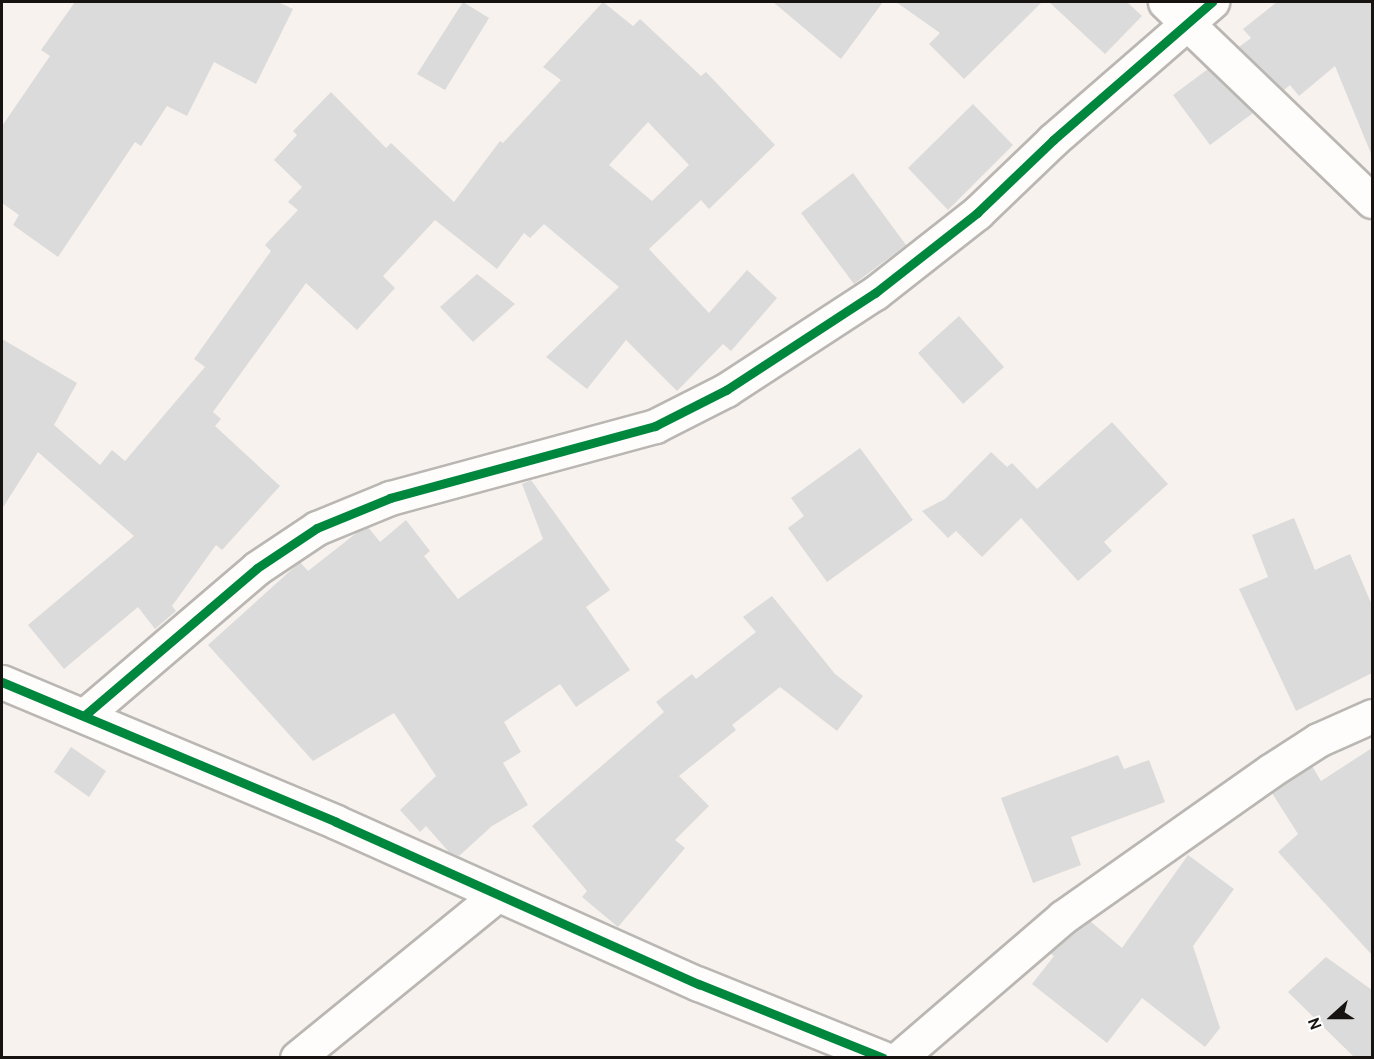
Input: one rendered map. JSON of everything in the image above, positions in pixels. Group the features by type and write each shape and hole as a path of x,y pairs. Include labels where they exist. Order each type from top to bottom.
{"street":[{"path":"1165,2 1200,13 1372,201"},
{"path":"85,715 257,568 317,528 390,498 655,426 726,390 875,293 977,213 1053,140 1200,13"},
{"path":"2,682 85,715 497,895 882,1058"},
{"path":"899,1058 1063,917 1270,771 1318,740 1372,716"},
{"path":"297,1058 497,895"}],"building":[{"path":"75,2 278,2 293,9 256,84 214,62 187,116 167,106 141,146 135,142 58,257 13,225 19,215 2,203 2,126 50,56 41,50"},
{"path":"463,2 489,18 445,90 417,74"},
{"path":"603,2 633,26 640,19 701,76 706,72 775,145 709,209 701,200 649,249 709,313 747,270 777,298 731,351 723,344 677,391 626,340 587,389 546,357 619,287 544,224 530,238 524,233 497,269 435,220 383,276 395,288 357,330 306,283 213,412 221,419 215,426 280,486 222,550 216,545 172,606 176,611 155,629 138,607 64,669 28,625 134,536 38,452 2,509 2,339 77,383 54,425 100,465 112,450 125,461 205,367 194,359 271,251 265,245 298,210 288,202 302,187 274,160 297,135 293,131 331,92 386,148 391,143 454,202 500,141 503,143 561,80 543,67","holes":["648,122 689,165 652,201 609,165"]},
{"path":"773,2 883,2 841,59"},
{"path":"896,2 1042,2 964,79 929,44 940,33"},
{"path":"1049,2 1127,2 1142,16 1105,54"},
{"path":"1277,2 1372,2 1372,156 1335,66 1299,96 1290,85 1284,90 1239,47 1251,38 1243,29"},
{"path":"1208,69 1253,113 1210,145 1173,95"},
{"path":"973,104 1013,145 948,210 908,168"},
{"path":"853,173 906,245 854,284 801,213"},
{"path":"477,274 515,304 473,342 440,307"},
{"path":"959,316 1004,367 963,404 918,353"},
{"path":"1112,422 1168,484 1104,542 1112,551 1078,581 1021,518 982,557 956,531 948,538 922,511 945,499 991,452 1007,467 1012,463 1037,489"},
{"path":"860,448 913,520 827,582 788,528 804,516 791,498"},
{"path":"531,480 610,590 586,607 630,670 576,707 560,684 504,722 521,752 503,763 528,805 492,826 459,856 449,852 426,826 420,832 400,810 436,776 394,713 313,761 208,645 300,562 308,571 359,531 368,527 380,542 406,520 430,551 424,556 458,599 543,539 522,484"},
{"path":"1294,518 1315,570 1350,554 1372,605 1372,673 1296,711 1239,589 1268,577 1252,535"},
{"path":"772,596 835,674 863,696 837,731 780,687 732,725 736,730 679,776 709,806 675,840 685,848 618,927 582,897 587,891 532,826 664,712 656,702 692,674 696,679 756,632 743,617"},
{"path":"71,747 106,771 89,797 54,772"},
{"path":"1372,748 1372,955 1278,852 1298,834 1272,793 1312,766 1321,781"},
{"path":"1118,755 1124,769 1149,760 1165,802 1071,837 1081,865 1033,883 1001,798"},
{"path":"1188,855 1234,889 1193,946 1220,1028 1205,1047 1142,998 1107,1043 1032,984 1054,956 1050,953 1090,921 1122,948"},
{"path":"1326,957 1372,990 1372,1058 1355,1058 1288,992"}],"cycle path":[{"path":"85,715 257,568 317,528 390,498 655,426 726,390 875,293 977,213 1053,140 1212,2"},
{"path":"2,682 336,822 699,984 883,1058"}]}
